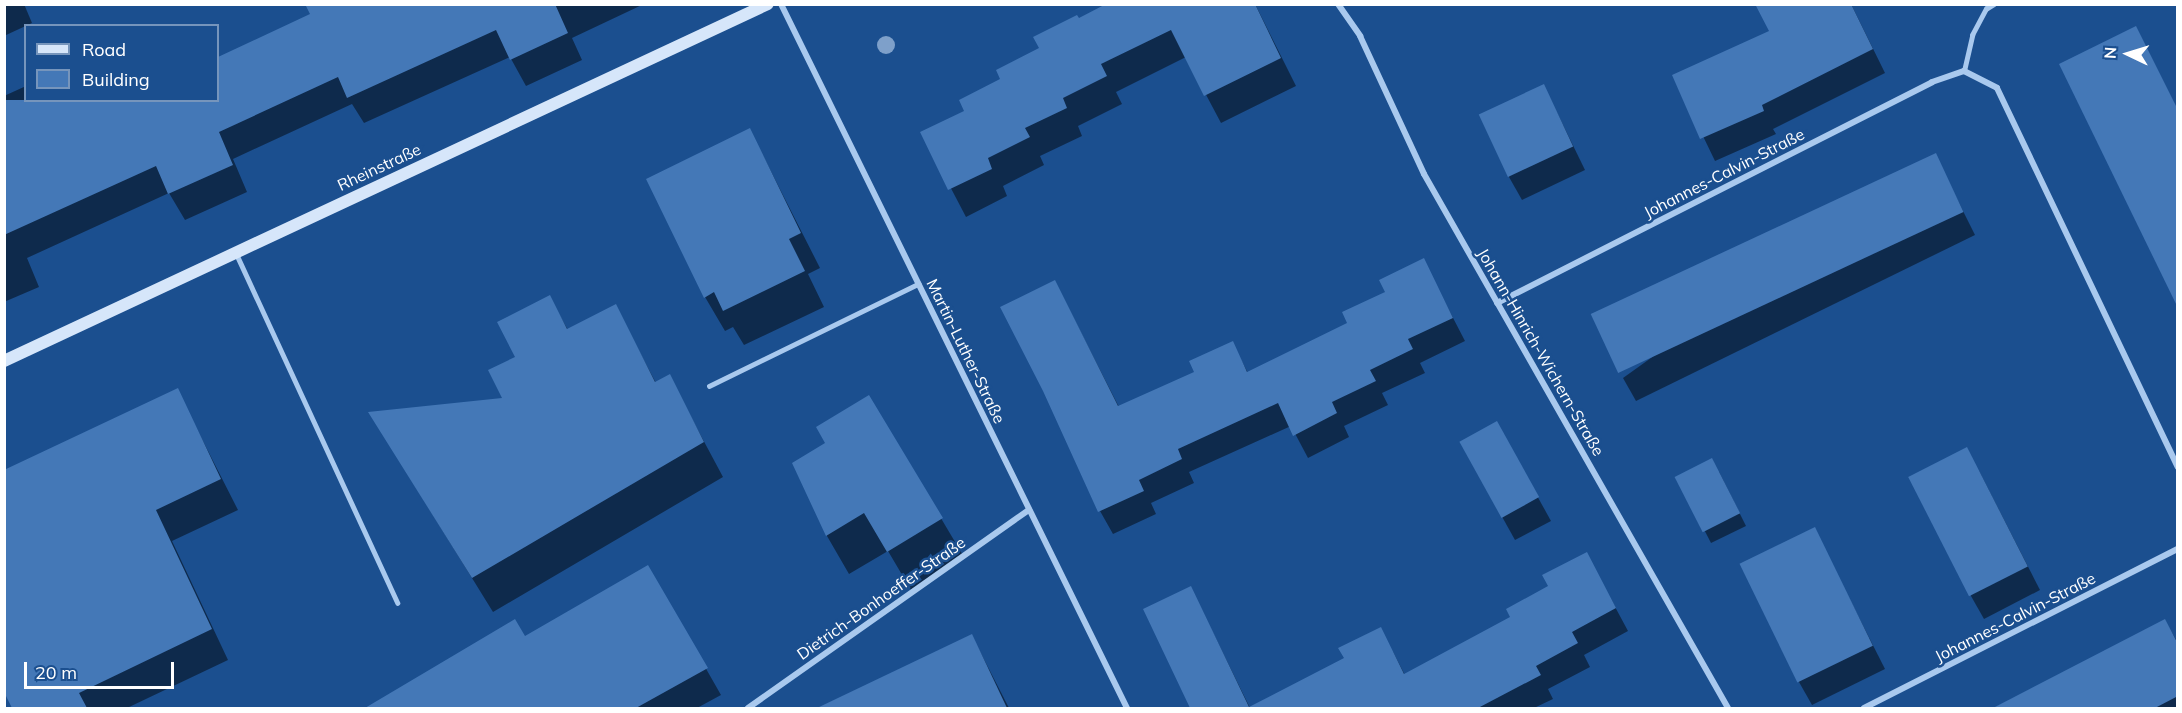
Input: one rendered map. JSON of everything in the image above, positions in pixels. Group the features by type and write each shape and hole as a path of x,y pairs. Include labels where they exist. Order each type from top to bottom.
{"main road":[{"name":"Rheinstraße","path":"4,361 768,4"}],"street":[{"name":"Martin-Luther-Straße","path":"781,4 1126,708"},
{"name":"Johann-Hinrich-Wichern-Straße","path":"1338,4 1360,36 1424,174 1728,708"},
{"name":"Johannes-Calvin-Straße","path":"1497,303 1932,82 1964,71"},
{"path":"1964,71 1997,88 2178,467"},
{"name":"Dietrich-Bonhoeffer-Straße","path":"748,708 1029,510"},
{"name":"Johannes-Calvin-Straße","path":"1864,708 2178,549"}],"lane":[{"path":"1964,71 1972,35 1986,9 1994,4"},
{"path":"236,253 398,603"},
{"path":"709,386 918,284"}],"building":[{"path":"305,4 555,4 568,33 510,60 496,30 347,98 338,77 219,132 233,165 168,194 156,166 4,235 4,100 24,100 24,102 219,102 219,57 310,14"},
{"path":"1106,4 1255,4 1281,58 1204,96 1171,30 1101,64 1107,76 1063,98 1067,108 1025,128 1030,137 988,158 992,169 948,190 920,132 964,111 959,100 1000,79 996,70 1039,48 1033,37 1077,15 1079,18"},
{"path":"1755,4 1851,4 1873,49 1762,105 1764,111 1700,139 1672,75 1769,31"},
{"path":"2136,26 2178,110 2178,308 2059,64"},
{"path":"1544,84 1573,147 1508,177 1479,114"},
{"path":"750,128 801,233 789,239 805,271 723,311 714,292 704,298 646,179"},
{"path":"1936,153 1963,212 1618,373 1591,314"},
{"path":"1424,258 1453,318 1408,339 1413,349 1370,370 1376,381 1332,402 1337,413 1293,436 1278,403 1178,449 1182,459 1139,480 1144,491 1098,512 1043,391 1000,307 1055,280 1118,406 1194,372 1189,361 1233,341 1247,372 1347,323 1342,312 1385,292 1379,280"},
{"path":"550,295 567,329 616,304 655,382 670,374 704,442 472,578 368,412 502,398 488,370 515,357 497,322"},
{"path":"178,388 221,479 156,510 212,629 79,693 87,708 12,708 4,692 4,470"},
{"path":"869,395 943,518 887,552 864,513 826,536 792,463 825,443 816,427"},
{"path":"1497,421 1539,497 1502,518 1459,442"},
{"path":"1967,447 2028,566 1969,596 1908,477"},
{"path":"1712,458 1740,513 1703,532 1675,477"},
{"path":"1815,527 1873,646 1797,682 1740,564"},
{"path":"1587,552 1616,608 1572,632 1578,643 1536,666 1541,675 1478,708 1190,708 1143,609 1191,586 1249,707 1344,658 1338,648 1381,627 1404,674 1510,617 1506,609 1548,586 1542,575"},
{"path":"648,565 708,668 636,708 365,708 515,619 525,636"},
{"path":"2165,619 2178,644 2178,696 2155,708 1993,708"},
{"path":"972,634 1007,708 817,708"}]}
